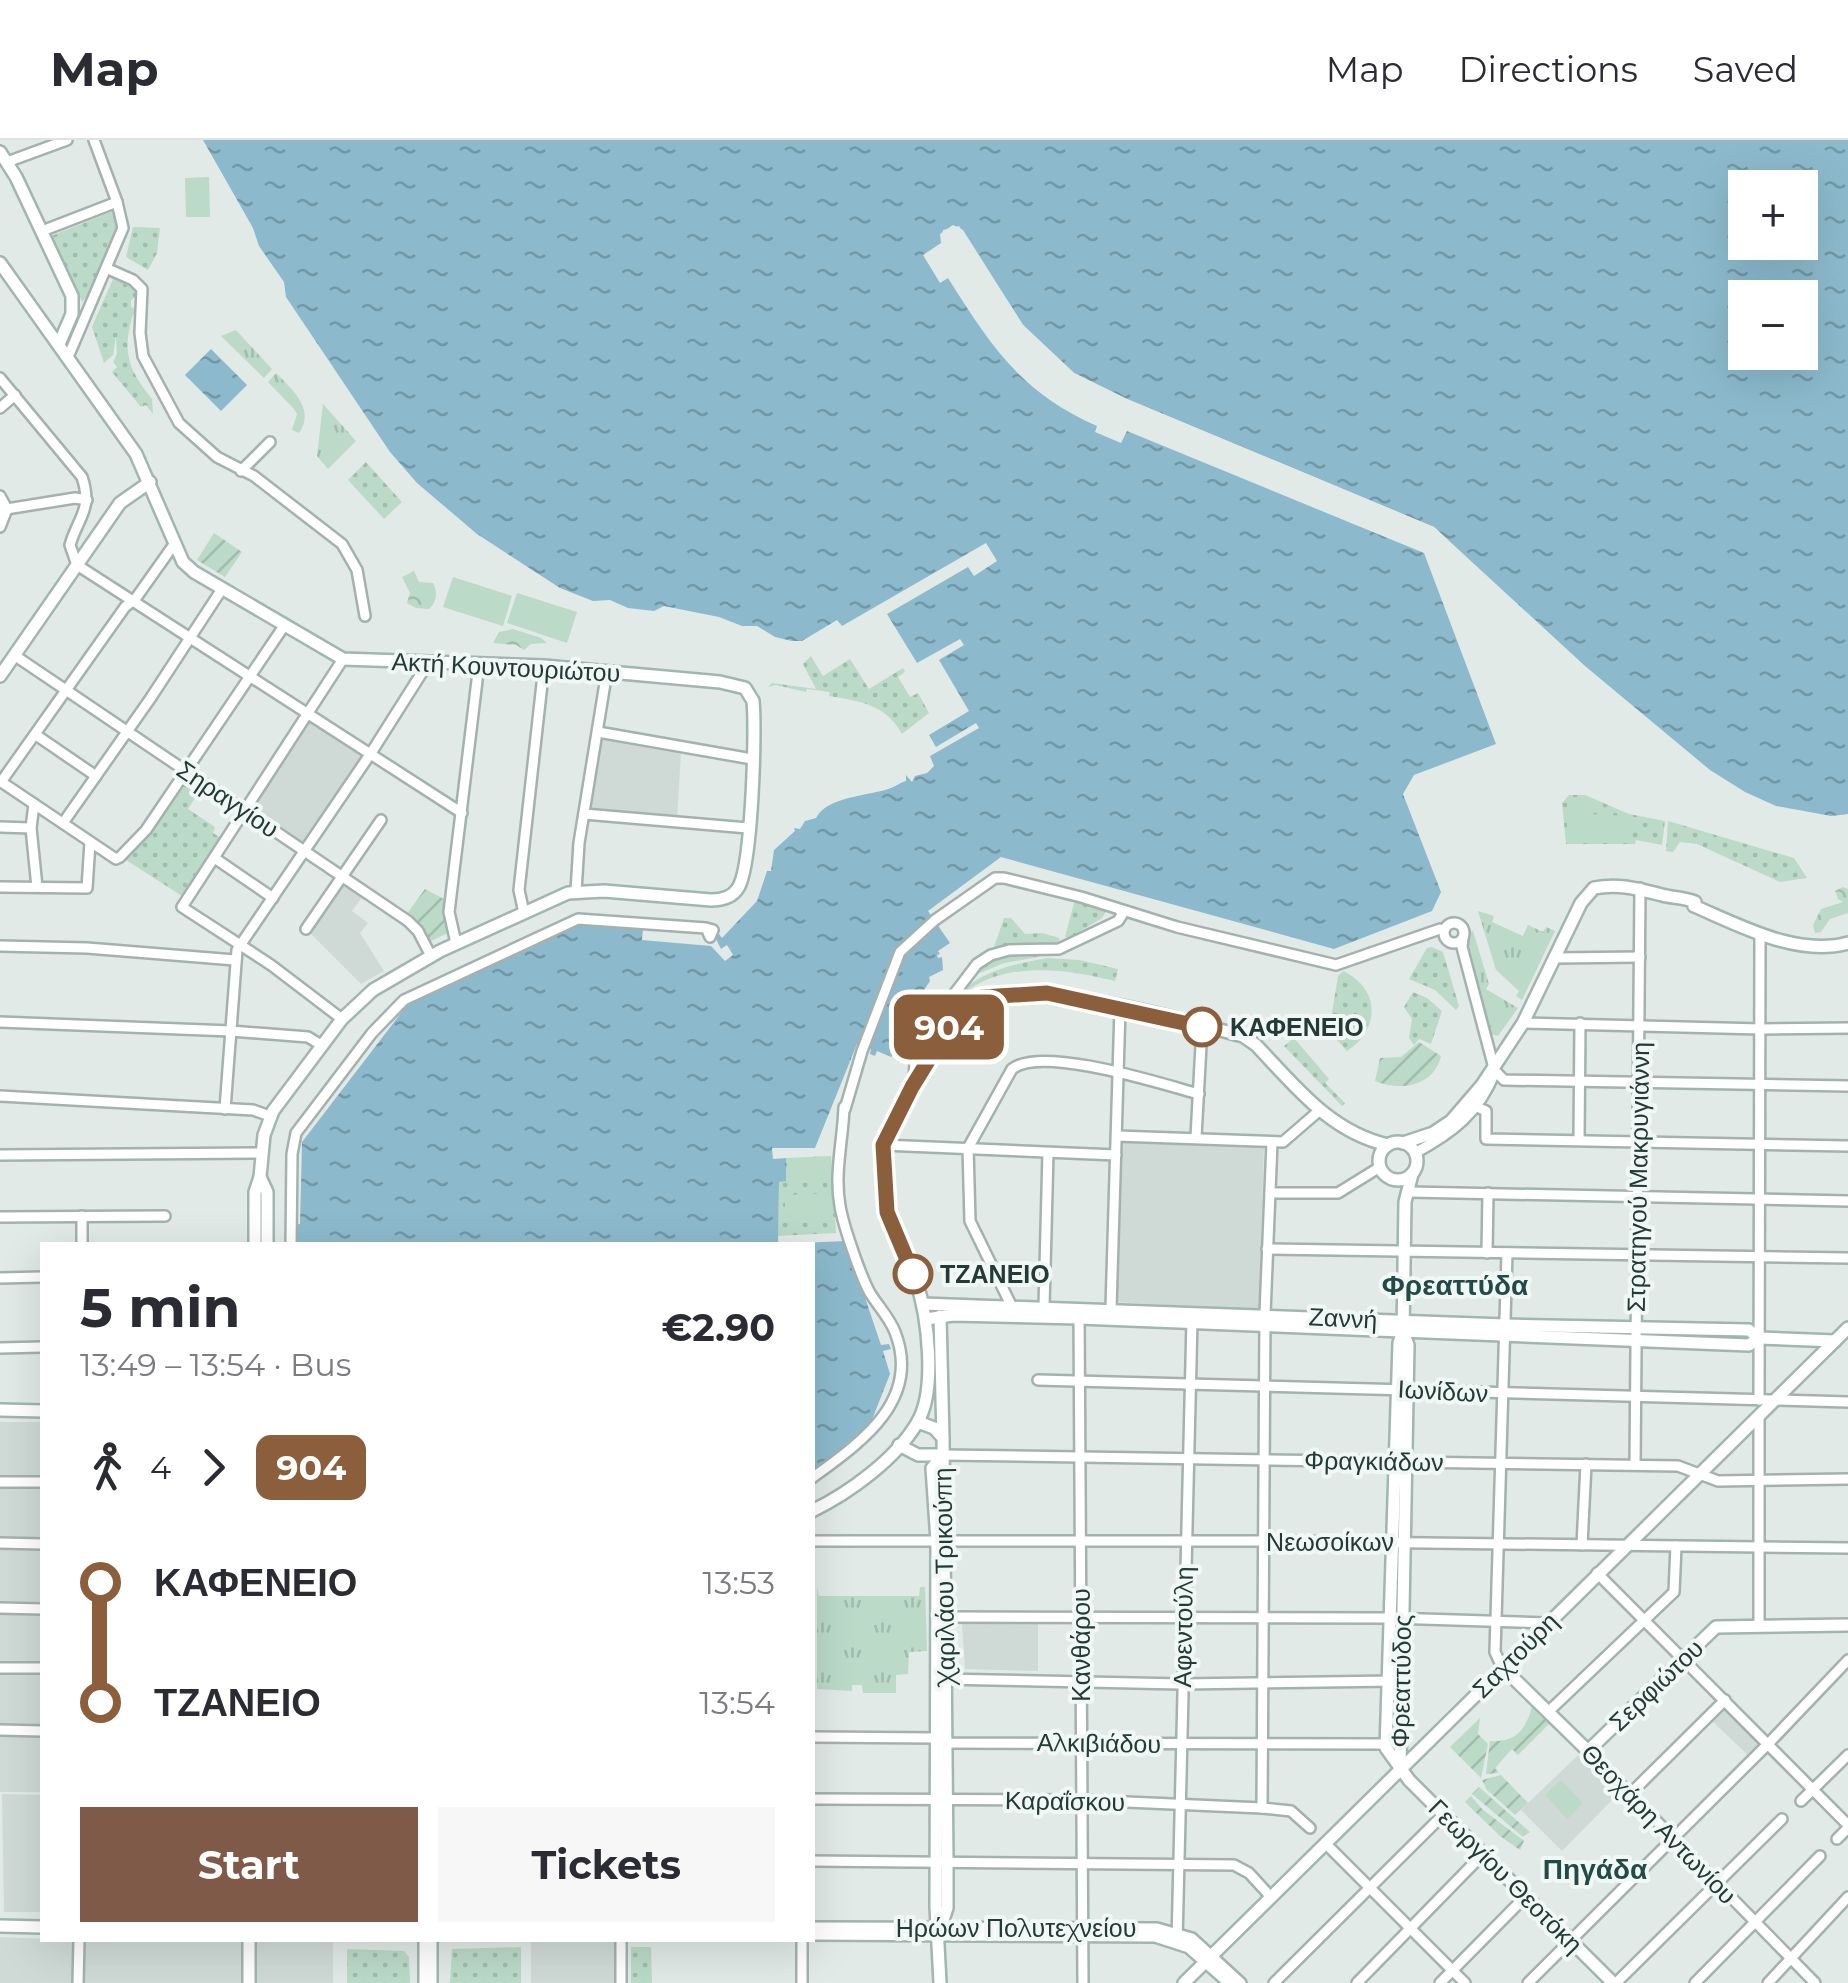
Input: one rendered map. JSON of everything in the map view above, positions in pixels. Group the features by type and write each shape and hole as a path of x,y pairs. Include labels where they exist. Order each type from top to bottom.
{"street":[{"path":"60,344 73,306 65,279 4,157 66,140"},
{"path":"68,356 123,228 118,202 94,140"},
{"path":"42,231 118,202"},
{"name":"Ακτή Κουντουριώτου","path":"0,263 120,428 150,482 188,567 343,659 607,670 735,684 753,700 752,759"},
{"path":"108,269 133,280 142,289 143,356 172,413 192,437 254,476 342,544 358,570 365,616"},
{"path":"73,306 88,312"},
{"path":"0,378 79,471 87,500 84,517 70,545 77,564 462,813"},
{"path":"0,408 15,395"},
{"path":"241,471 270,442"},
{"path":"0,676 120,503 150,482"},
{"path":"0,496 4,509 0,527"},
{"path":"4,509 75,498 87,500"},
{"path":"175,543 1,781 116,859 136,844 284,626"},
{"path":"62,823 222,588"},
{"name":"Σηραγγίου","path":"14,654 414,927 431,956"},
{"path":"342,1018 182,906 343,659"},
{"path":"225,1108 235,960 240,944 306,851 428,663"},
{"path":"456,943 449,912 479,664"},
{"path":"524,913 520,890 544,666"},
{"path":"576,891 607,670"},
{"path":"255,1242 256,1192 270,1116 342,1018 372,990 456,943 576,891 718,900 734,893 742,880 752,759 598,732"},
{"path":"36,735 96,776"},
{"path":"34,804 31,828 37,887"},
{"path":"584,814 748,828"},
{"path":"306,929 380,820"},
{"path":"0,827 31,828"},
{"path":"0,886 87,888 90,842"},
{"path":"216,859 273,898"},
{"path":"815,1476 871,1434 900,1383 900,1350 895,1330 869,1292 840,1207 838,1150 862,1051 900,952 937,918 999,877 1226,940 1336,965 1440,930"},
{"path":"1415,1153 1457,1128 1476,1107 1523,1023 1586,895 1601,886 1680,896 1695,902 1694,906 1760,934 1817,947 1848,943"},
{"name":"Στρατηγού Μακρυγιάννη","path":"1635,1465 1640,888"},
{"path":"912,1087 915,1061 971,969 991,954 1059,949 1118,920 1120,910"},
{"path":"291,1242 292,1154 296,1133 372,1033 404,1000 578,919 706,928"},
{"path":"1759,1400 1760,934"},
{"path":"815,1510 864,1476 918,1422 926,1392 926,1319 887,1212 883,1145 912,1087 960,1009 974,1000 1004,994 1047,993 1252,1040 1320,1110 1349,1132 1388,1145 1403,1143 1433,1133 1452,1121 1491,1075 1486,1041 1460,953 1458,941 1462,947 1491,1075"},
{"path":"0,946 87,948 235,960"},
{"path":"1556,958 1640,956"},
{"path":"1111,1308 1120,1008"},
{"path":"0,1022 232,1031 308,1038 321,1045"},
{"path":"1523,1023 1848,1028"},
{"path":"1580,1023 1580,1139"},
{"path":"1196,1138 1202,1027"},
{"path":"1012,1310 970,1220 968,1148 1011,1071 1020,1063 1063,1061 1199,1094"},
{"path":"1491,1075 1504,1080 1848,1086"},
{"path":"0,1096 253,1110 270,1116"},
{"path":"1476,1107 1488,1117 1486,1139 1848,1146"},
{"path":"1117,1136 1272,1142 1289,1139 1320,1110"},
{"path":"1262,1808 1265,1320 1272,1142"},
{"path":"1270,1193 1338,1192 1384,1172 1402,1180 1416,1166 1415,1153 1403,1143"},
{"path":"883,1145 1116,1156"},
{"path":"1388,1145 1380,1155 1384,1172 1408,1197 1488,1193 1848,1201"},
{"path":"0,1155 262,1153"},
{"path":"1044,1306 1048,1153"},
{"name":"Φρεαττύδος","path":"1400,1769 1395,1681 1402,1461 1398,1343 1403,1327 1404,1252 1412,1174"},
{"path":"260,1177 266,1192 267,1242"},
{"path":"1487,1253 1488,1193"},
{"path":"82,1216 82,1242"},
{"path":"0,1217 164,1216"},
{"path":"1267,1249 1848,1258"},
{"path":"1502,1666 1496,1657 1496,1621 1507,1253"},
{"path":"0,1278 40,1277"},
{"name":"Ζαννή","path":"923,1304 1505,1331 1636,1334 1750,1330 1759,1338 1842,1341"},
{"name":"Ζαννή","path":"926,1319 1044,1306 1079,1312 1111,1308 1192,1318"},
{"name":"Κανθάρου","path":"1079,1312 1083,1983"},
{"name":"Χαριλάου Τρικούπη","path":"940,1316 943,1455 932,1468 942,1541 940,1983"},
{"name":"Αφεντούλη","path":"1178,1937 1192,1318"},
{"name":"Σαχτούρη","path":"1184,1983 1759,1415 1842,1341 1848,1328"},
{"path":"0,1348 40,1347"},
{"name":"Ιωνίδων","path":"1038,1380 1848,1402"},
{"path":"0,1410 40,1410"},
{"path":"1759,1415 1759,1626"},
{"path":"918,1422 934,1428 943,1438"},
{"name":"Φραγκιάδων","path":"899,1445 918,1455 1678,1466 1718,1481 1848,1479"},
{"path":"1582,1546 1586,1464"},
{"path":"0,1482 40,1482"},
{"name":"Νεωσοίκων","path":"815,1540 1848,1548"},
{"path":"0,1543 40,1544"},
{"path":"1548,1712 1674,1592 1676,1546"},
{"path":"1598,1573 1848,1826 1837,1839"},
{"path":"0,1608 40,1609"},
{"path":"942,1617 1547,1622"},
{"name":"Σερφιώτου","path":"1588,1752 1716,1626 1848,1625"},
{"path":"1528,1983 1848,1660"},
{"name":"Θεοχάρη Αντωνίου","path":"1502,1666 1815,1983"},
{"path":"0,1668 40,1668"},
{"path":"942,1679 1182,1684 1395,1681"},
{"name":"Φρεαττύδος","path":"1395,1681 1386,1744 1400,1769"},
{"path":"1630,1794 1724,1700"},
{"path":"0,1730 40,1731"},
{"name":"Αλκιβιάδου","path":"815,1738 1386,1744"},
{"path":"1800,1801 1848,1755"},
{"name":"Γεωργίου Θεοτόκη","path":"1400,1769 1615,1983"},
{"name":"Καραΐσκου","path":"815,1799 1082,1800 1262,1808 1290,1811 1310,1828"},
{"path":"1274,1983 1444,1814"},
{"path":"1615,1983 1782,1819"},
{"path":"1324,1843 1465,1983"},
{"path":"1357,1983 1484,1854"},
{"path":"1695,1983 1820,1856"},
{"path":"815,1862 1239,1866 1271,1897"},
{"path":"1440,1983 1526,1896"},
{"path":"1768,1983 1847,1900"},
{"path":"0,1926 40,1927"},
{"name":"Ηρώων Πολυτεχνείου","path":"815,1931 1083,1931 1178,1937 1209,1958 1230,1983"},
{"path":"78,1983 79,1942"},
{"path":"249,1942 249,1983"},
{"path":"428,1942 428,1983"},
{"path":"621,1942 621,1983"},
{"path":"802,1942 802,1983"},
{"path":"1209,1958 1240,1983"}],"shaded area":[{"path":"311,719 366,754 304,846 251,810"},
{"path":"602,740 681,754 677,819 591,808"},
{"path":"342,881 363,896 352,911 368,923 360,933 384,971 361,984 308,931"},
{"path":"1121,1140 1264,1146 1259,1310 1115,1302"},
{"path":"0,1422 40,1422 40,1792 0,1792"},
{"path":"1038,1623 1038,1671 965,1669 962,1624"},
{"path":"1726,1709 1760,1742 1748,1755 1713,1722"},
{"path":"1578,1755 1618,1794 1562,1851 1521,1810"},
{"path":"2,1794 40,1795 40,1912 4,1912"},
{"path":"0,1937 76,1942 76,1983 0,1983"},
{"path":"83,1942 246,1942 247,1983 83,1983"},
{"path":"256,1942 333,1942 333,1983 256,1983"},
{"path":"531,1942 620,1942 620,1983 531,1983"}],"green space":[{"path":"209,177 210,217 186,217 185,178"},
{"path":"116,213 117,222 111,247 82,302 51,236"},
{"path":"133,227 160,228 157,253 148,270 126,257"},
{"path":"113,279 134,288 137,296 131,300 135,309 128,336 129,357 152,399 153,414 146,405 141,407 112,372 117,367 113,362 117,355 116,336 113,355 104,363 92,327"},
{"path":"236,330 272,369 264,378 221,336"},
{"path":"276,373 300,400 305,416 299,433 292,430 297,414 294,409 268,382"},
{"path":"323,404 356,441 328,469 317,456"},
{"path":"366,462 402,502 384,519 348,480"},
{"path":"214,533 242,552 225,577 197,560"},
{"path":"414,571 419,582 435,586 435,600 429,609 407,603 410,593 402,577"},
{"path":"453,577 512,596 503,626 443,607"},
{"path":"517,593 577,612 567,643 507,623"},
{"path":"513,629 547,643 531,644 524,650 516,645 493,643 499,632"},
{"path":"811,656 823,676 850,659 869,689 903,668 905,672 898,677 910,697 918,693 929,713 902,734 888,716 871,706 829,696 830,692 768,687 772,683 816,689 803,664"},
{"path":"188,778 202,787 188,809 215,827 213,833 224,840 185,898 126,860 151,833"},
{"path":"1569,795 1585,795 1629,814 1665,821 1662,845 1636,840 1635,844 1566,844 1562,803"},
{"path":"1567,801 1589,801 1589,814 1629,816 1630,843 1567,843"},
{"path":"1668,821 1794,858 1807,878 1780,882 1697,844 1680,842 1673,852 1666,851"},
{"path":"425,889 444,899 442,913 448,933 431,941 406,915"},
{"path":"1848,889 1848,913 1830,919 1821,932 1815,933 1813,925 1821,909 1843,902 1835,891"},
{"path":"1079,900 1107,910 1102,918 1065,937 1074,903"},
{"path":"1478,911 1494,916 1492,922 1523,936 1528,925 1543,932 1546,927 1555,931 1522,1000 1516,996 1519,991 1496,970"},
{"path":"1004,918 1011,918 1025,934 1042,933 1059,938 1060,943 1038,957 1004,963 980,973 978,967 993,950"},
{"path":"1473,931 1489,984 1486,989 1518,1008 1498,1036 1491,1034 1463,946 1468,932"},
{"path":"1427,948 1443,952 1459,1006 1456,1010 1435,990 1409,979"},
{"path":"1047,958 1118,969 1115,981 1048,970 1003,975 982,982 948,1011 956,998 978,979"},
{"path":"1343,971 1364,988 1372,1010 1366,1032 1347,1051 1329,1031 1338,976"},
{"path":"1413,992 1442,1011 1431,1044 1419,1039 1414,1045 1409,1038 1412,1019 1404,1007"},
{"path":"1294,1038 1329,1079 1325,1083 1345,1103 1342,1106 1284,1046"},
{"path":"1419,1042 1441,1056 1431,1074 1405,1086 1375,1081 1380,1058 1401,1057"},
{"path":"831,1156 836,1233 778,1236 779,1181 786,1180 786,1158"},
{"path":"831,1159 832,1179 788,1181 788,1161"},
{"path":"830,1193 832,1219 785,1221 785,1195"},
{"path":"817,1587 819,1596 919,1596 920,1587 925,1587 927,1651 909,1652 908,1674 896,1675 896,1693 863,1693 862,1685 852,1685 852,1691 817,1689"},
{"path":"1532,1708 1549,1724 1518,1755 1512,1749 1495,1768 1499,1773 1486,1774 1490,1741 1513,1737"},
{"path":"1480,1718 1478,1734 1488,1744 1481,1778 1450,1747"},
{"path":"1501,1775 1528,1803 1515,1815 1487,1790 1482,1780"},
{"path":"1561,1780 1583,1803 1567,1819 1545,1795"},
{"path":"1479,1787 1530,1832 1523,1837 1472,1794"},
{"path":"1471,1796 1524,1841 1520,1850 1465,1802"},
{"path":"521,1947 521,1983 450,1983 452,1949"},
{"path":"631,1947 651,1947 652,1983 631,1983"},
{"path":"347,1949 404,1951 409,1957 410,1983 347,1983"}],"water":[{"path":"203,140 1848,140 1848,814 1831,816 1776,806 1710,770 1585,666 1434,527 1127,399 1074,373 1023,325 959,226 943,230 941,243 923,255 940,283 948,278 994,346 1028,383 1048,399 1097,426 1095,432 1121,443 1127,431 1424,553 1496,744 1414,775 1403,794 1441,892 1432,911 1334,949 1001,857 928,911 950,943 938,951 943,970 929,977 919,1008 914,1007 916,1013 908,1026 905,1049 891,1057 877,1051 875,1056 870,1054 871,1049 857,1044 815,1148 772,1148 773,1159 786,1158 786,1181 779,1182 778,1242 297,1242 302,1142 408,1004 579,924 643,929 642,940 711,946 725,961 733,955 727,945 721,949 715,937 719,934 722,938 757,901 767,871 771,871 774,850 794,828 800,829 805,821 839,801 891,788 906,781 906,775 912,782 915,776 934,766 930,756 979,728 976,723 936,747 929,735 969,711 939,660 964,645 960,639 917,663 887,614 968,567 974,576 997,561 986,543 842,626 837,620 802,641 775,637 757,626 742,626 719,617 664,606 654,611 628,608 610,600 593,601 560,588 477,534 417,483 390,452 286,297 284,282 259,246 253,228"},
{"path":"211,349 247,385 221,411 185,375"},
{"path":"846,1241 881,1345 889,1344 891,1349 883,1351 890,1374 868,1430 815,1470 815,1242"}],"pier":[{"path":"953,225 963,230 1023,325 1074,373 1127,399 1434,527 1449,541 1444,544 1431,531 1125,404 1072,377 1019,328 960,233 951,231 941,243 940,234"}],"bus line":[{"name":"904","path":"913,1274 887,1212 883,1145 912,1087 960,1009 982,997 1047,993 1202,1027"}],"place":[{"name":"ΚΑΦΕΝΕΙΟ","path":"1202,1027"},
{"name":"ΤΖΑΝΕΙΟ","path":"913,1274"}],"district":[{"name":"Φρεαττύδα","path":"1455,1285"},
{"name":"Πηγάδα","path":"1595,1869"}]}
